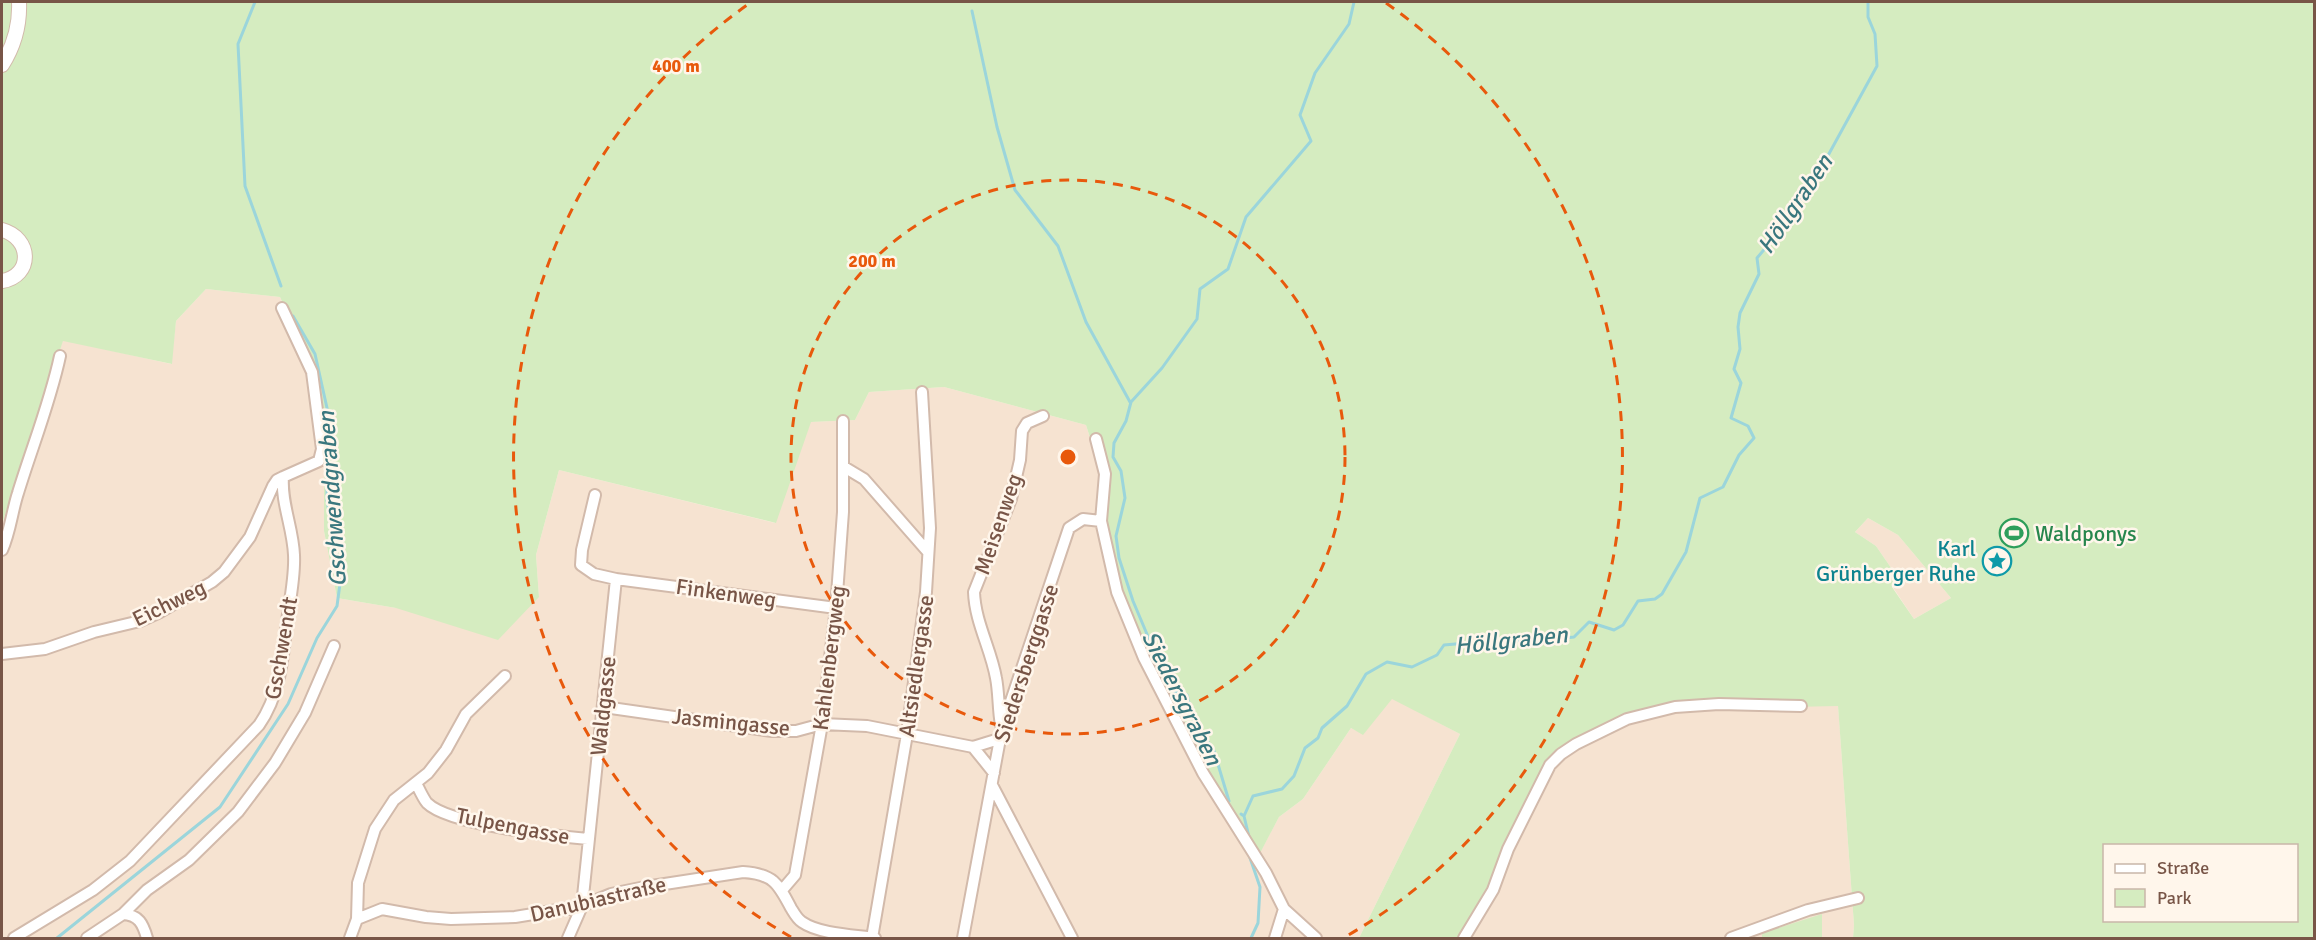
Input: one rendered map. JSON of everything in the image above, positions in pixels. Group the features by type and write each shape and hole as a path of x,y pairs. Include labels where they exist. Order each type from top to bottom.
{"street":[{"path":"2,65 17,28 19,2"},
{"path":"2,230 18,238 25,253 18,273 2,281"},
{"path":"282,308 312,372 322,449 319,460 283,477"},
{"path":"2,550 60,356"},
{"name":"Altsiedlergasse","path":"873,938 907,734 926,592 930,528 922,392"},
{"name":"Meisenweg","path":"1001,734 997,680 974,608 974,592 1011,499 1020,460 1022,431 1028,423 1043,416"},
{"name":"Kahlenbergweg","path":"783,889 795,875 822,724 836,608 842,523 843,421"},
{"path":"1096,439 1105,474 1101,521 1117,592 1144,658 1203,773 1253,852 1284,909 1316,939"},
{"path":"844,467 864,479 928,552"},
{"name":"Eichweg","path":"2,654 32,652 102,629 140,621 212,582 224,572 250,537 273,486 283,477"},
{"name":"Gschwendt","path":"14,939 93,890 130,861 268,713 279,680 294,570 292,534 284,495 283,477"},
{"path":"595,495 582,550 581,565 594,574 616,579"},
{"name":"Siedersberggasse","path":"963,939 1001,734 1069,528 1083,519 1101,521"},
{"name":"Finkenweg","path":"616,579 836,608"},
{"name":"Waldgasse","path":"568,939 582,906 616,579"},
{"name":"Gschwendt","path":"87,939 123,914 147,890 189,860 238,812 275,763 305,713 334,645"},
{"path":"350,939 357,919 358,883 375,830 394,800 428,773 446,750 466,714 505,676"},
{"path":"1464,939 1493,890 1508,849 1550,765 1576,744 1627,719 1675,707 1719,704 1801,706"},
{"name":"Jasmingasse","path":"604,707 772,731 796,731 822,724 867,726 973,747 1001,734"},
{"path":"973,747 994,773"},
{"name":"Tulpengasse","path":"416,783 428,804 453,817 529,833 588,839"},
{"path":"992,786 1072,939"},
{"name":"Danubiastraße","path":"357,919 382,909 451,919 515,917 582,906 611,894 689,879 743,872 757,873 771,879 783,889"},
{"path":"783,889 800,922 813,928 873,938"},
{"path":"1731,939 1808,910 1858,898"},
{"path":"1275,939 1284,909"},
{"path":"123,914 131,914 139,919 147,939"}],"shaded area":[{"path":"206,289 280,297 303,348 324,458 324,531 337,598 396,608 539,597 536,555 559,470 775,523 810,422 855,420 869,392 944,387 1086,425 1102,475 1258,856 1279,817 1303,799 1351,728 1363,734 1392,698 1460,734 1359,938 2,938 2,524 63,340 171,364 176,321"},
{"path":"1868,518 1898,535 1951,598 1914,619 1892,586 1896,575 1876,546 1855,532"},
{"path":"1838,705 1854,925 1853,938 1464,938 1561,754 1661,710"}],"green space":[{"path":"2,2 2314,2 2314,938 1853,938 1854,925 1838,706 1661,710 1561,754 1464,938 1359,938 1460,734 1392,699 1363,735 1351,728 1303,799 1279,817 1258,857 1188,743 1118,594 1104,523 1102,475 1086,425 944,387 869,392 855,420 811,422 776,523 559,470 536,555 539,597 498,640 396,608 337,598 324,531 324,458 303,348 280,297 206,289 176,321 172,364 63,341 2,524","holes":["1868,518 1898,535 1951,598 1914,619 1892,587 1896,575 1876,546 1855,532"]},
{"path":"1822,914 1822,938 1762,938 1762,933"}],"waterway":[{"name":"Gschwendgraben","path":"255,2 238,44 245,186 281,286"},
{"name":"Siedersgraben","path":"1229,801 1214,751 1193,719 1187,695 1173,691 1169,670 1160,665 1133,601 1119,558 1116,536 1125,498 1121,471 1113,457 1114,443 1126,421 1131,402 1162,368 1197,319 1200,289 1228,269 1246,217 1311,141 1300,115 1315,73 1349,24 1354,2"},
{"name":"Höllgraben","path":"1244,816 1253,796 1282,789 1294,776 1305,748 1318,738 1322,728 1347,706 1366,674 1387,662 1412,667 1437,655 1444,645 1489,641 1541,641 1574,637 1589,622 1614,630 1623,625 1638,601 1655,599 1662,594 1686,552 1700,498 1723,487 1739,455 1754,438 1748,426 1731,418 1741,383 1734,369 1740,349 1738,327 1740,313 1759,274 1757,258 1784,226 1819,172 1877,66 1875,34 1868,17 1868,2"},
{"path":"972,11 997,127 1015,190 1058,246 1086,322 1130,402"},
{"name":"Gschwendgraben","path":"57,938 220,807 288,704 317,638 337,606 341,576 327,501 327,408 315,354 293,316"},
{"name":"Siedersgraben","path":"1241,814 1244,816 1249,837"},
{"name":"Siedersgraben","path":"1248,852 1260,887 1258,923 1251,938"}],"place":[{"name":"Waldponys","path":"2014,533"},
{"name":"Karl Grünberger Ruhe","path":"1997,561"}]}
